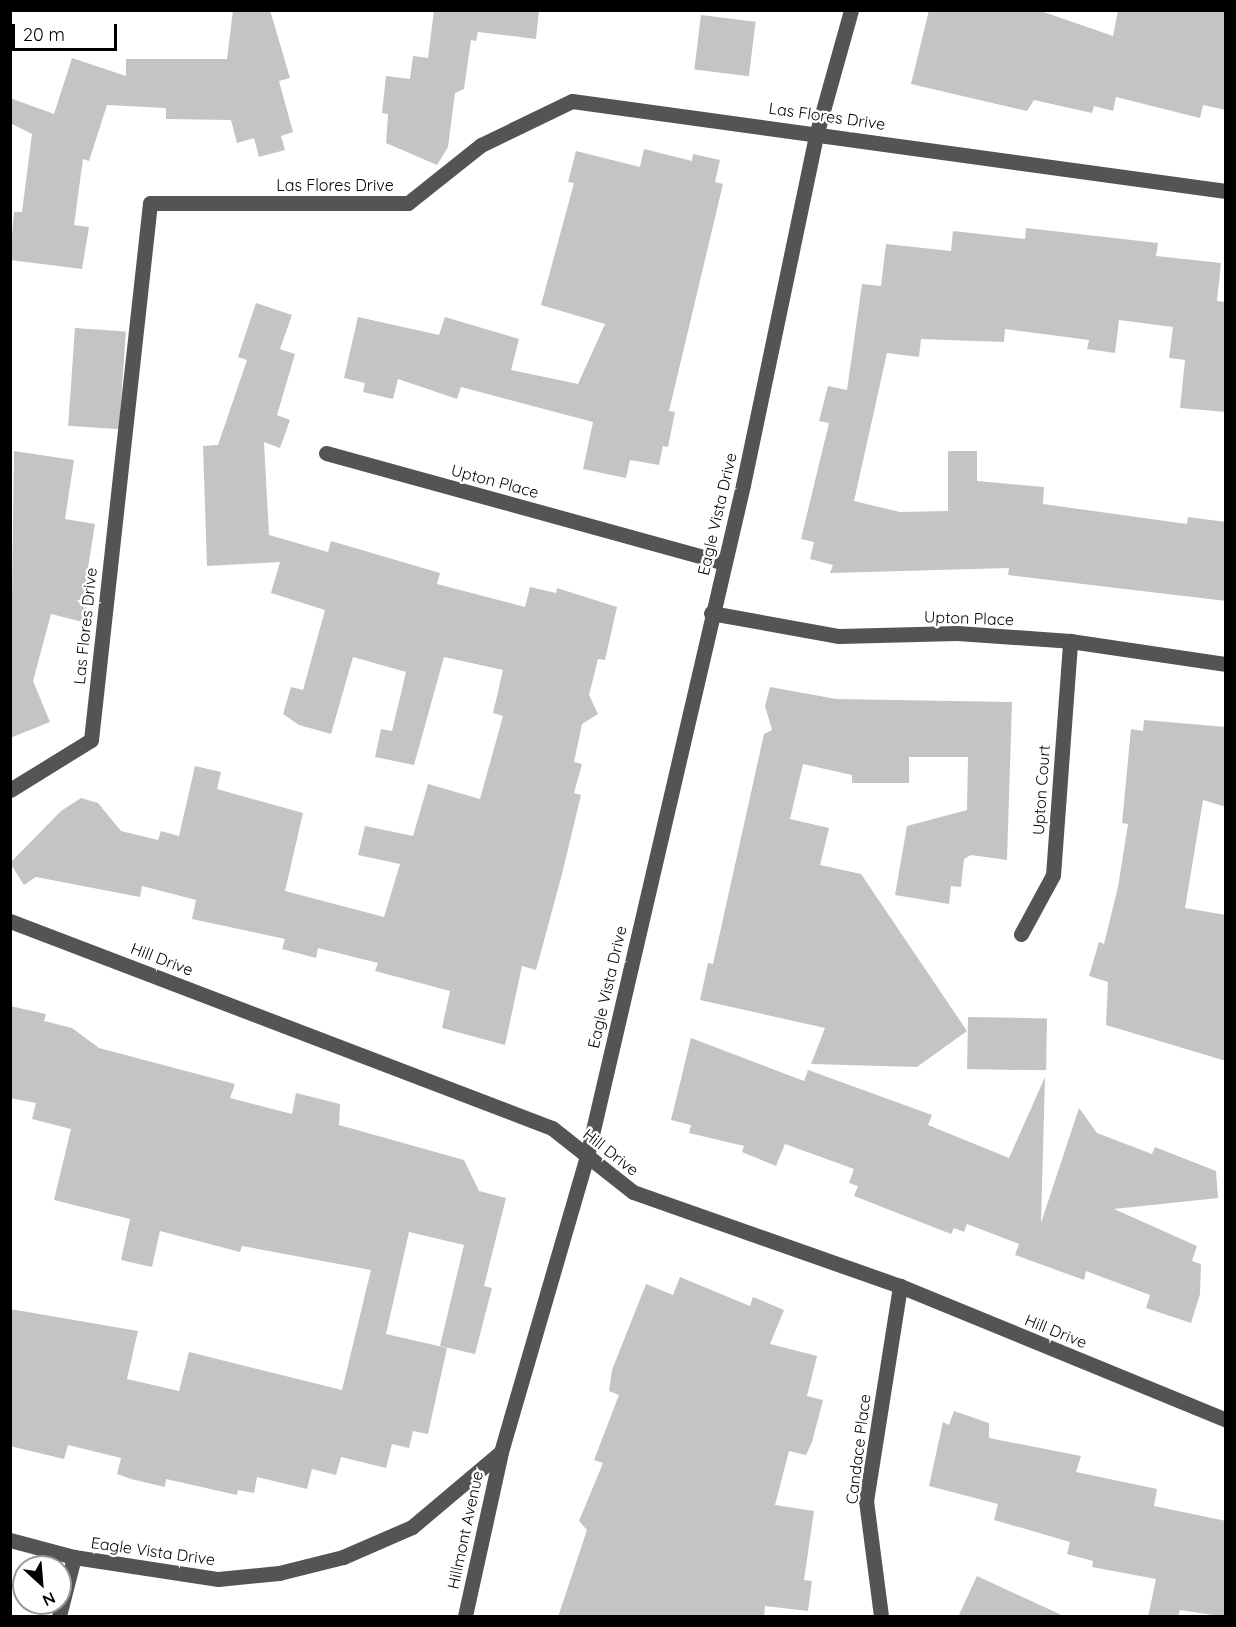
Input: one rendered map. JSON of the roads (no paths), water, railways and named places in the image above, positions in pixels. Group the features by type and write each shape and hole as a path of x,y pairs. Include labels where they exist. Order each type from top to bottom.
{"street":[{"name":"Eagle Vista Drive","path":"10,1540 74,1557 218,1579 279,1573 343,1557 412,1527 501,1452 586,1156 724,563 817,132 851,10"},
{"name":"Las Flores Drive","path":"10,790 91,740 150,203 408,202 481,145 572,101 817,132 1226,191"},
{"name":"Upton Place","path":"326,453 724,563"},
{"name":"Upton Place","path":"711,613 839,636 957,633 1070,641 1226,664"},
{"name":"Upton Court","path":"1021,934 1053,875 1070,641"},
{"name":"Hill Drive","path":"10,921 552,1128 633,1192 900,1286 1226,1420"},
{"name":"Candace Place","path":"881,1617 866,1501 900,1286"},
{"name":"Hillmont Avenue","path":"465,1617 501,1452"},
{"path":"59,1617 74,1557"}]}
